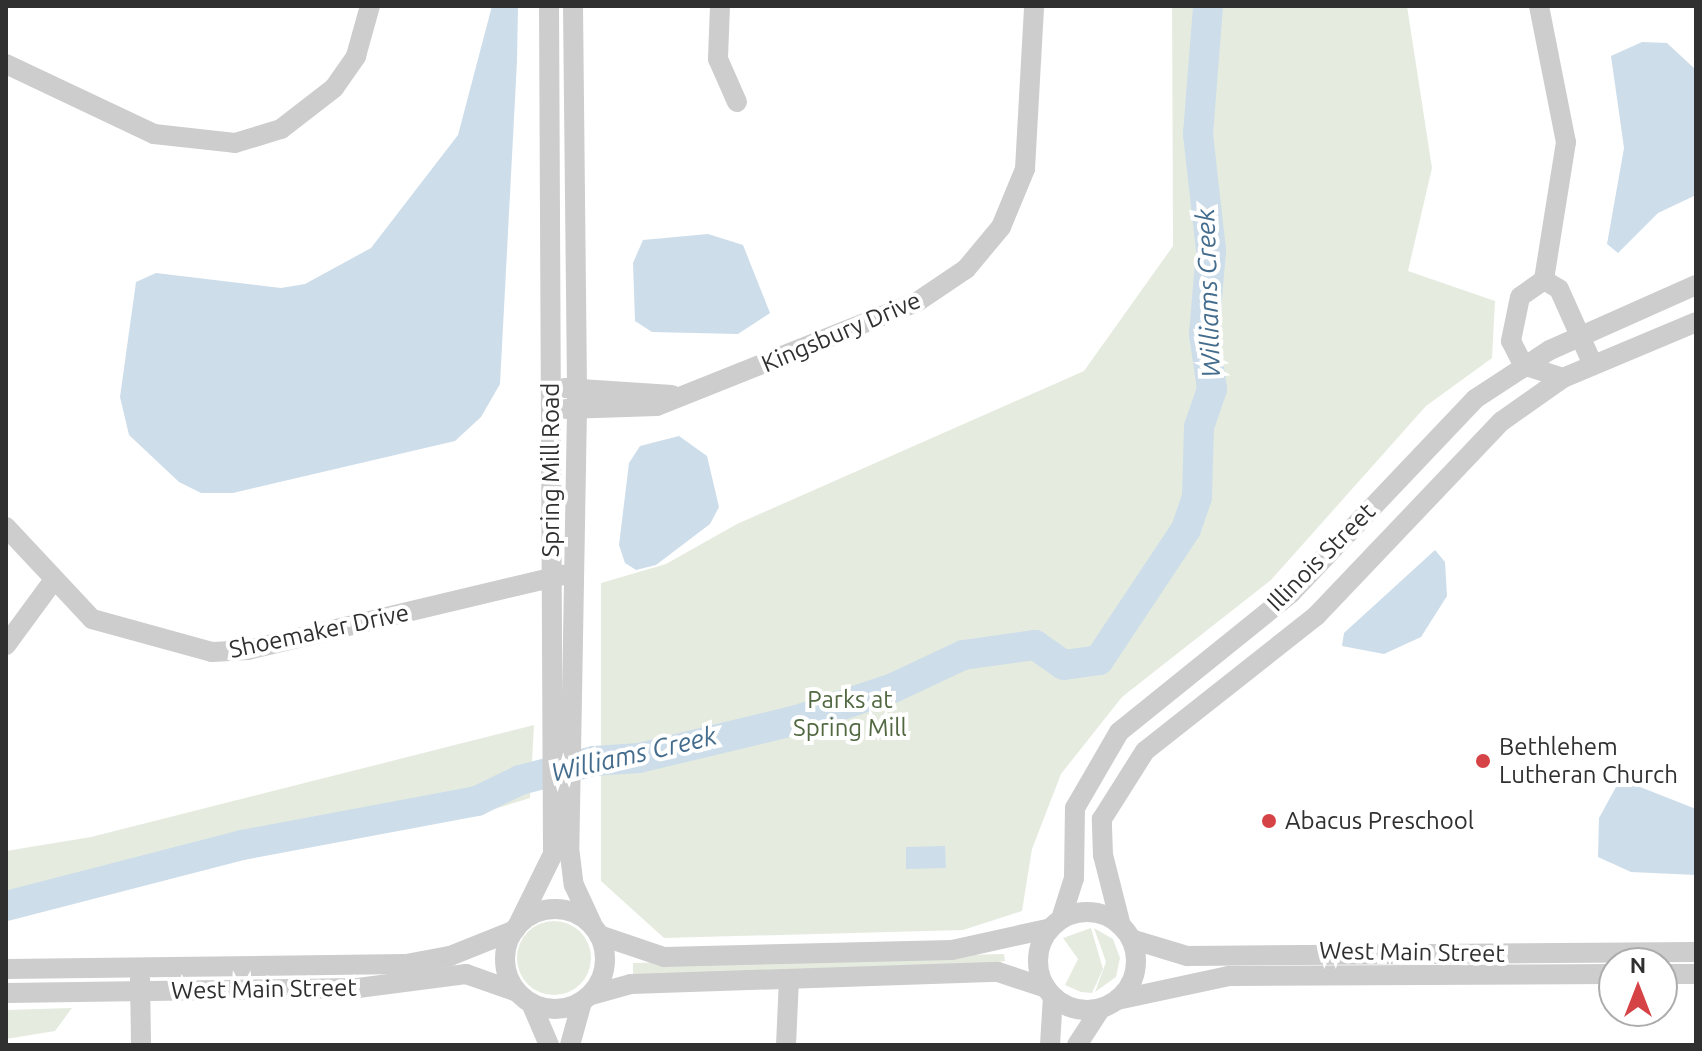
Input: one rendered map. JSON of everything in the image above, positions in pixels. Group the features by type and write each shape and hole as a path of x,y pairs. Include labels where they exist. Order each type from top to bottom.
{"street":[{"path":"6,64 154,134 235,143 281,129 334,88 356,56 370,6"},
{"name":"Spring Mill Road","path":"549,6 552,578 562,732 562,800 572,879 595,930"},
{"name":"Spring Mill Road","path":"562,732 576,572 573,6"},
{"path":"720,6 718,59 737,102"},
{"name":"Kingsbury Drive","path":"550,399 577,409 657,406 672,395 917,302 982,253 1025,169 1034,6"},
{"path":"1539,6 1566,142 1544,280"},
{"path":"1544,280 1559,289 1593,365"},
{"path":"1544,280 1526,289 1513,320 1511,341 1523,365 1563,378"},
{"name":"Illinois Street","path":"1056,924 1074,878 1075,808 1109,743 1297,587 1455,416 1523,365 1696,285"},
{"name":"Illinois Street","path":"1126,932 1103,855 1102,819 1145,751 1316,616 1484,434 1563,378 1696,322"},
{"name":"Kingsbury Drive","path":"550,399 577,388 672,395"},
{"name":"Shoemaker Drive","path":"6,527 53,581 107,626 212,652 576,572"},
{"path":"6,645 53,581"},
{"name":"Spring Mill Road","path":"516,927 550,872 562,800"},
{"path":"549,1045 505,961 516,927 555,909 631,951 664,957 952,950 1092,913 1126,932 1135,969 1077,1045"},
{"path":"1050,1045 1050,992 1038,957 1056,924"},
{"name":"West Main Street","path":"6,969 421,962 516,927"},
{"path":"570,1045 586,998 604,971 595,930"},
{"name":"West Main Street","path":"1126,932 1187,956 1696,952"},
{"path":"140,967 141,1045"},
{"path":"524,997 562,1009 631,984 998,972 1050,992 1076,1009 1109,1004"},
{"name":"West Main Street","path":"6,993 358,988 474,974 524,997"},
{"name":"West Main Street","path":"1109,1004 1229,976 1598,974"},
{"path":"786,1045 789,980"}],"green space":[{"name":"Parks at Spring Mill","path":"1172,6 1407,6 1432,168 1408,271 1495,301 1492,358 1426,406 1271,580 1122,697 1061,774 1032,849 1022,911 963,930 664,938 601,881 601,583 666,564 737,524 1084,371 1173,246"},
{"path":"534,725 530,798 478,814 295,844 6,917 6,851 91,837"},
{"path":"554,921 575,927 585,937 591,958 585,979 575,989 554,995 533,989 523,979 517,958 523,937 533,927"},
{"path":"1091,928 1103,969 1092,993 1065,985 1078,959 1063,938"},
{"path":"1094,928 1113,939 1120,958 1116,977 1095,992 1106,962"},
{"path":"1004,954 1005,961 967,966 633,976 633,963"},
{"path":"72,1008 55,1031 6,1039 6,1010"}],"water":[{"path":"492,6 518,6 517,61 500,384 481,417 455,441 233,493 201,493 179,482 129,435 120,397 136,282 156,273 281,288 305,284 371,248 458,135"},
{"path":"1642,42 1667,43 1696,70 1696,195 1658,213 1618,253 1607,244 1624,148 1611,56"},
{"path":"708,234 743,245 770,313 738,334 652,332 635,321 633,263 643,240"},
{"path":"679,436 707,456 719,507 710,524 656,565 636,570 625,563 619,545 629,463 640,446"},
{"path":"1435,550 1445,562 1447,596 1421,637 1384,654 1342,646 1344,633"},
{"path":"1630,783 1696,809 1696,875 1631,872 1598,857 1599,818 1616,787"},
{"path":"945,846 946,868 906,869 906,847"}],"waterway":[{"name":"Williams Creek","path":"6,906 242,845 477,801 520,780 594,761 639,758 797,720 893,688 963,655 1035,645 1064,665 1099,660 1186,529 1197,497 1199,427 1212,389 1204,334 1211,250 1198,134 1208,6"}],"place":[{"name":"Bethlehem Lutheran Church","path":"1483,761"},
{"name":"Abacus Preschool","path":"1269,821"}]}
